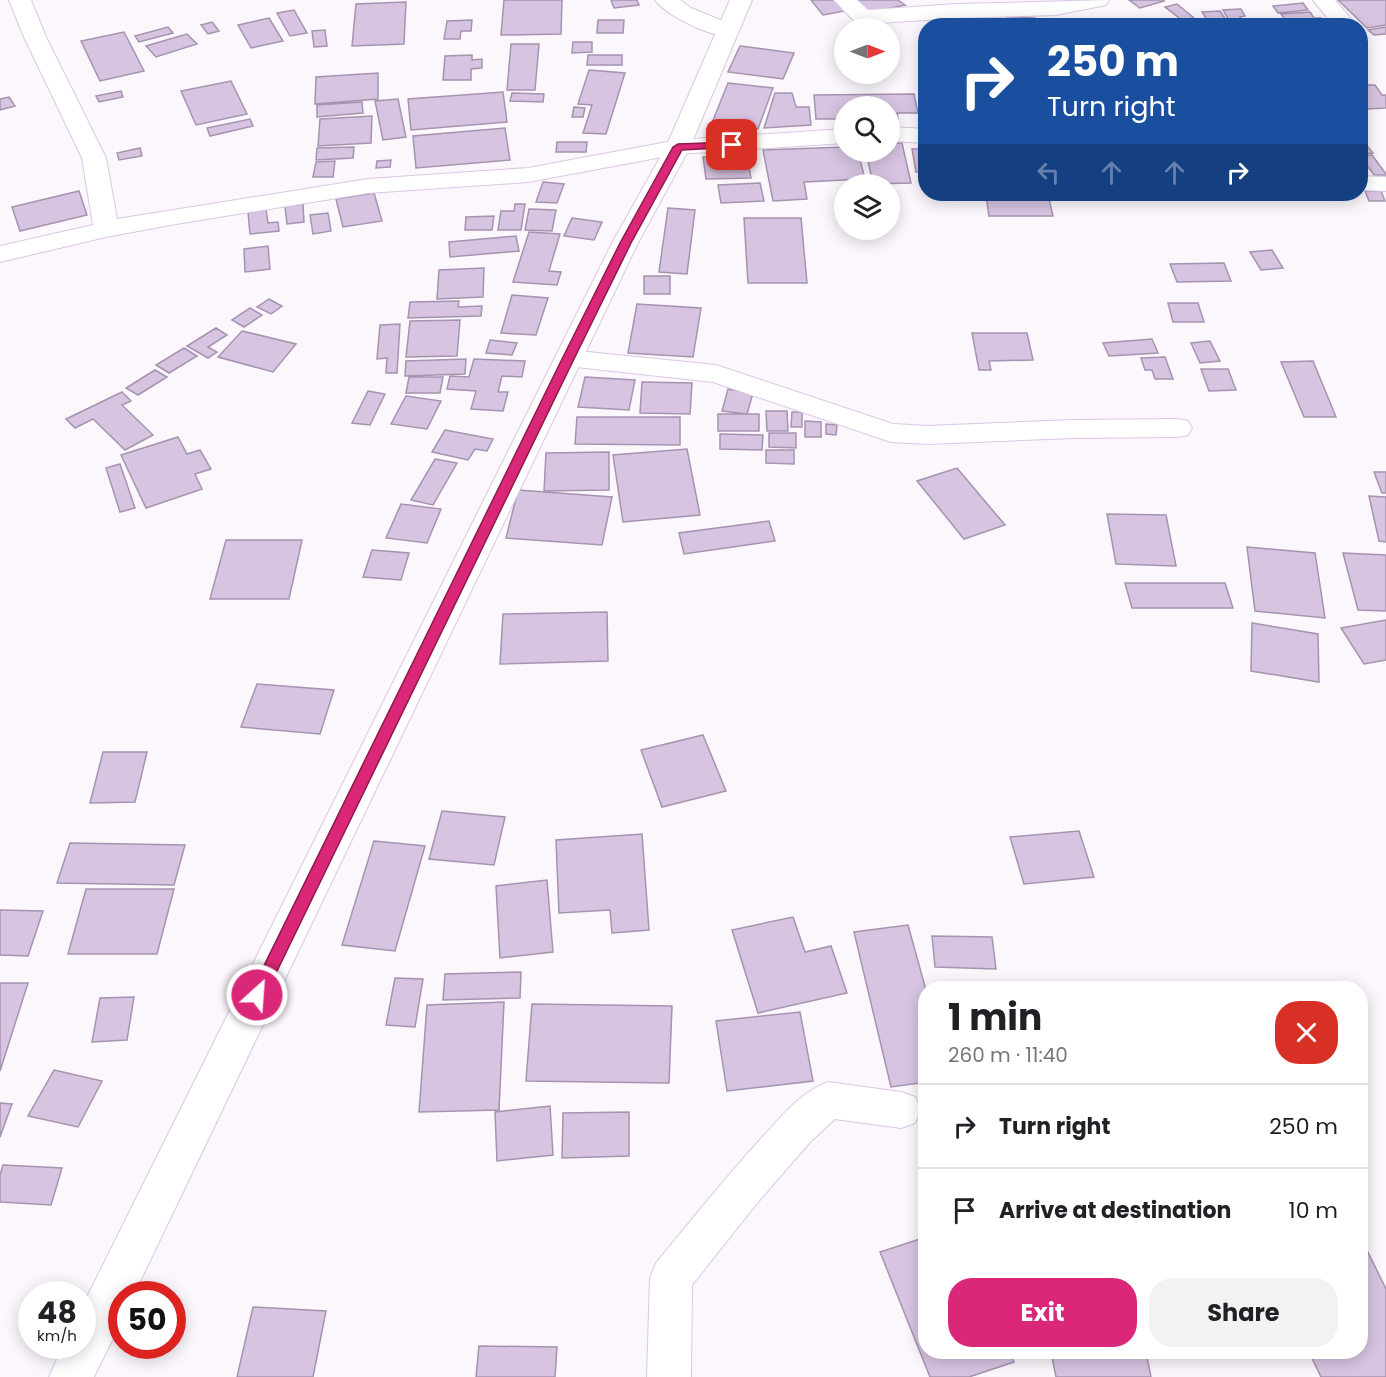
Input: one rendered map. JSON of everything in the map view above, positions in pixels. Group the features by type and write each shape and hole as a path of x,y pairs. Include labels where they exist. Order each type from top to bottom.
{"street":[{"path":"20,0 35,37 94,158 106,229"},
{"path":"666,0 683,13 727,31"},
{"path":"71,1377 568,359 626,243 678,147 741,0"},
{"path":"845,0 863,17 957,11 1056,9 1098,0"},
{"path":"1324,0 1339,18"},
{"path":"900,135 918,136"},
{"path":"0,254 106,229 368,186 528,175 678,147 834,137"},
{"path":"1368,183 1386,184"},
{"path":"568,359 716,374 891,433 928,435 1073,429 1178,428"},
{"path":"669,1377 671,1278 743,1188 796,1129 828,1100 900,1110"}],"building":[{"path":"504,0 562,0 561,34 501,35"},
{"path":"611,0 637,0 639,5 614,8"},
{"path":"811,0 842,0 850,10 823,15"},
{"path":"850,0 898,0 905,5 866,13"},
{"path":"1129,0 1162,0 1164,1 1140,8"},
{"path":"1338,0 1386,0 1386,25 1368,28 1368,18 1357,18"},
{"path":"406,2 404,44 352,46 356,4"},
{"path":"1303,3 1308,10 1278,13 1273,6"},
{"path":"1177,4 1194,18 1179,18 1165,7"},
{"path":"1241,9 1245,16 1228,18 1223,10"},
{"path":"294,10 307,33 290,36 277,13"},
{"path":"1220,11 1225,18 1206,18 1202,12"},
{"path":"1310,12 1314,18 1284,18 1281,14"},
{"path":"984,17 984,18 939,18"},
{"path":"269,18 283,41 251,48 238,25"},
{"path":"472,20 471,31 461,31 460,39 444,39 447,21"},
{"path":"598,20 624,20 623,33 597,33"},
{"path":"212,22 219,31 208,34 201,25"},
{"path":"168,27 173,33 139,42 135,36"},
{"path":"1386,27 1386,34 1374,35 1368,30"},
{"path":"325,30 327,46 314,47 312,31"},
{"path":"124,32 144,71 100,81 81,41"},
{"path":"187,34 197,44 156,57 146,46"},
{"path":"573,42 592,42 592,52 572,53"},
{"path":"511,44 539,44 535,90 507,90"},
{"path":"740,46 794,53 783,79 728,72"},
{"path":"472,55 472,60 482,59 482,68 471,69 471,80 443,80 445,56"},
{"path":"588,55 622,55 622,65 587,65"},
{"path":"589,70 625,73 606,134 583,133 592,105 578,104"},
{"path":"378,73 378,99 315,104 316,77"},
{"path":"231,81 247,114 196,125 181,91"},
{"path":"728,83 773,88 758,129 712,123"},
{"path":"1368,85 1375,85 1382,95 1386,95 1386,108 1368,109"},
{"path":"121,91 123,97 99,102 96,96"},
{"path":"503,92 507,122 411,130 408,99"},
{"path":"512,93 544,94 543,102 510,101"},
{"path":"775,93 792,93 796,107 809,107 811,125 764,128"},
{"path":"914,94 918,113 900,113 900,96 834,96 834,119 816,119 814,95"},
{"path":"9,97 15,106 0,110 0,99"},
{"path":"398,99 406,137 383,140 375,101"},
{"path":"362,102 363,113 317,117 317,105"},
{"path":"574,107 585,108 583,117 572,117"},
{"path":"372,116 371,143 318,146 320,119"},
{"path":"250,119 253,126 210,136 207,128"},
{"path":"505,128 510,160 416,168 413,136"},
{"path":"557,142 587,142 586,152 556,152"},
{"path":"900,143 902,143 911,183 900,183 900,174 871,174 868,162 900,162"},
{"path":"354,147 353,158 316,160 317,148"},
{"path":"834,147 834,162 861,162 864,174 834,174 834,181 804,182 807,199 773,201 763,150"},
{"path":"140,148 142,156 119,160 117,153"},
{"path":"912,149 918,149 918,172 916,172"},
{"path":"1368,155 1372,155 1386,175 1374,175 1368,167"},
{"path":"747,156 751,178 706,179 703,157"},
{"path":"391,160 390,167 376,168 377,161"},
{"path":"335,161 333,177 313,177 316,162"},
{"path":"543,182 564,184 557,203 536,202"},
{"path":"760,183 764,201 721,203 718,185"},
{"path":"79,191 87,215 20,231 12,207"},
{"path":"1368,191 1381,191 1385,201 1369,201"},
{"path":"374,193 382,221 343,227 336,199"},
{"path":"987,201 1049,201 1053,216 989,216"},
{"path":"303,204 304,222 287,224 285,206"},
{"path":"515,204 525,204 521,230 498,230 501,211 514,211"},
{"path":"668,208 695,210 687,274 659,272"},
{"path":"266,209 268,223 278,222 279,231 250,234 248,212"},
{"path":"529,209 556,210 552,231 525,230"},
{"path":"328,213 331,231 313,234 310,215"},
{"path":"494,216 492,230 465,230 466,217"},
{"path":"572,218 602,222 594,240 564,236"},
{"path":"744,218 801,218 807,283 748,283"},
{"path":"529,232 560,234 549,271 561,272 557,285 513,282"},
{"path":"516,236 519,251 450,257 449,242"},
{"path":"268,246 270,269 245,272 244,249"},
{"path":"1272,250 1283,268 1261,270 1250,252"},
{"path":"1224,263 1231,281 1177,282 1170,264"},
{"path":"484,268 483,297 437,299 439,270"},
{"path":"644,276 670,276 670,294 644,294"},
{"path":"512,295 548,298 536,335 501,333"},
{"path":"269,299 282,306 271,314 257,307"},
{"path":"459,301 458,307 482,306 481,316 408,318 410,302"},
{"path":"1168,303 1198,303 1204,322 1173,322"},
{"path":"637,304 701,308 693,357 628,353"},
{"path":"250,308 262,315 244,327 232,320"},
{"path":"460,320 457,356 406,357 410,321"},
{"path":"400,324 397,373 386,373 387,358 377,359 380,325"},
{"path":"216,328 227,335 208,347 217,352 208,358 187,346"},
{"path":"242,331 296,344 273,372 218,357"},
{"path":"972,333 1027,333 1033,360 989,361 991,370 979,370"},
{"path":"1152,339 1158,353 1109,356 1103,343"},
{"path":"490,340 517,343 512,355 486,353"},
{"path":"1210,341 1220,361 1200,363 1191,343"},
{"path":"184,348 197,356 169,373 156,365"},
{"path":"1165,357 1173,379 1155,379 1152,370 1145,370 1141,358"},
{"path":"466,359 465,374 405,376 406,361"},
{"path":"474,359 525,361 522,377 502,376 498,392 508,392 503,411 471,409 476,391 447,389 450,376 469,377"},
{"path":"1313,361 1336,417 1304,417 1281,362"},
{"path":"1201,369 1228,369 1236,390 1209,391"},
{"path":"155,370 167,377 138,395 126,388"},
{"path":"409,377 443,377 440,393 406,393"},
{"path":"585,377 635,380 629,410 578,407"},
{"path":"642,382 692,383 690,414 640,413"},
{"path":"728,389 753,393 747,414 722,411"},
{"path":"368,391 385,394 370,425 352,423"},
{"path":"122,392 131,401 122,405 153,435 125,450 93,419 75,428 66,419"},
{"path":"406,396 441,401 427,429 391,424"},
{"path":"766,411 787,411 788,431 767,431"},
{"path":"792,412 802,412 802,427 791,427"},
{"path":"718,414 759,414 759,431 718,431"},
{"path":"577,417 680,417 680,445 575,444"},
{"path":"805,421 821,422 821,437 805,437"},
{"path":"826,424 837,425 836,435 826,434"},
{"path":"445,430 493,439 487,451 475,449 468,460 432,452"},
{"path":"769,433 796,433 796,448 769,447"},
{"path":"720,434 763,435 762,450 720,449"},
{"path":"178,437 187,454 200,450 211,469 195,474 202,489 146,508 121,455"},
{"path":"687,449 700,515 623,522 613,455"},
{"path":"766,450 794,450 794,464 766,463"},
{"path":"609,452 609,490 544,491 546,453"},
{"path":"435,459 457,463 433,505 411,500"},
{"path":"120,464 135,508 120,512 106,468"},
{"path":"957,468 1005,525 964,539 917,481"},
{"path":"1374,472 1386,472 1386,493 1382,493"},
{"path":"518,490 612,497 602,545 506,538"},
{"path":"1369,496 1386,497 1386,542 1379,541"},
{"path":"401,504 441,509 427,543 386,538"},
{"path":"1107,514 1166,515 1176,566 1116,564"},
{"path":"769,521 775,541 684,554 679,533"},
{"path":"226,540 302,540 289,599 210,599"},
{"path":"1247,547 1315,553 1325,618 1255,611"},
{"path":"372,550 409,553 401,580 363,577"},
{"path":"1343,553 1386,555 1386,611 1358,610"},
{"path":"1125,583 1225,583 1233,608 1132,608"},
{"path":"607,612 608,661 500,664 503,614"},
{"path":"1386,620 1386,660 1364,664 1341,628"},
{"path":"1252,623 1318,634 1319,682 1251,671"},
{"path":"257,684 334,690 320,734 241,727"},
{"path":"703,735 726,791 662,807 641,750"},
{"path":"103,752 147,752 135,802 90,803"},
{"path":"442,811 505,817 494,865 429,859"},
{"path":"1079,831 1094,877 1024,884 1010,837"},
{"path":"642,834 649,930 612,933 610,910 559,913 556,840"},
{"path":"374,841 425,846 395,951 342,945"},
{"path":"70,843 185,845 174,885 57,883"},
{"path":"547,880 553,952 500,958 496,886"},
{"path":"86,889 174,889 157,954 68,954"},
{"path":"0,910 43,911 28,956 0,955"},
{"path":"793,917 805,952 831,946 847,993 758,1013 732,930"},
{"path":"908,925 924,981 918,981 918,1083 891,1087 854,932"},
{"path":"932,936 992,937 996,969 935,967"},
{"path":"521,972 520,998 443,1000 445,974"},
{"path":"395,978 423,979 415,1027 386,1025"},
{"path":"0,983 28,983 0,1071"},
{"path":"134,997 127,1040 92,1042 100,998"},
{"path":"504,1002 499,1110 419,1112 427,1005"},
{"path":"532,1004 672,1006 669,1083 526,1081"},
{"path":"800,1012 813,1081 727,1091 716,1021"},
{"path":"54,1070 102,1081 78,1127 28,1116"},
{"path":"0,1103 12,1104 0,1137"},
{"path":"550,1106 553,1155 497,1161 495,1112"},
{"path":"629,1112 629,1156 562,1158 563,1113"},
{"path":"3,1165 62,1168 51,1205 0,1202 0,1175"},
{"path":"918,1240 918,1347 880,1252"},
{"path":"1368,1252 1386,1289 1386,1377 1321,1377 1312,1359 1368,1359"},
{"path":"253,1307 326,1311 313,1377 237,1377"},
{"path":"479,1346 557,1347 555,1377 476,1377"},
{"path":"923,1359 1012,1359 1014,1362 969,1377 930,1377"},
{"path":"1052,1359 1147,1359 1151,1377 1056,1377"}],"route":[{"path":"257,995 568,359 626,243 678,147 732,145"}]}
